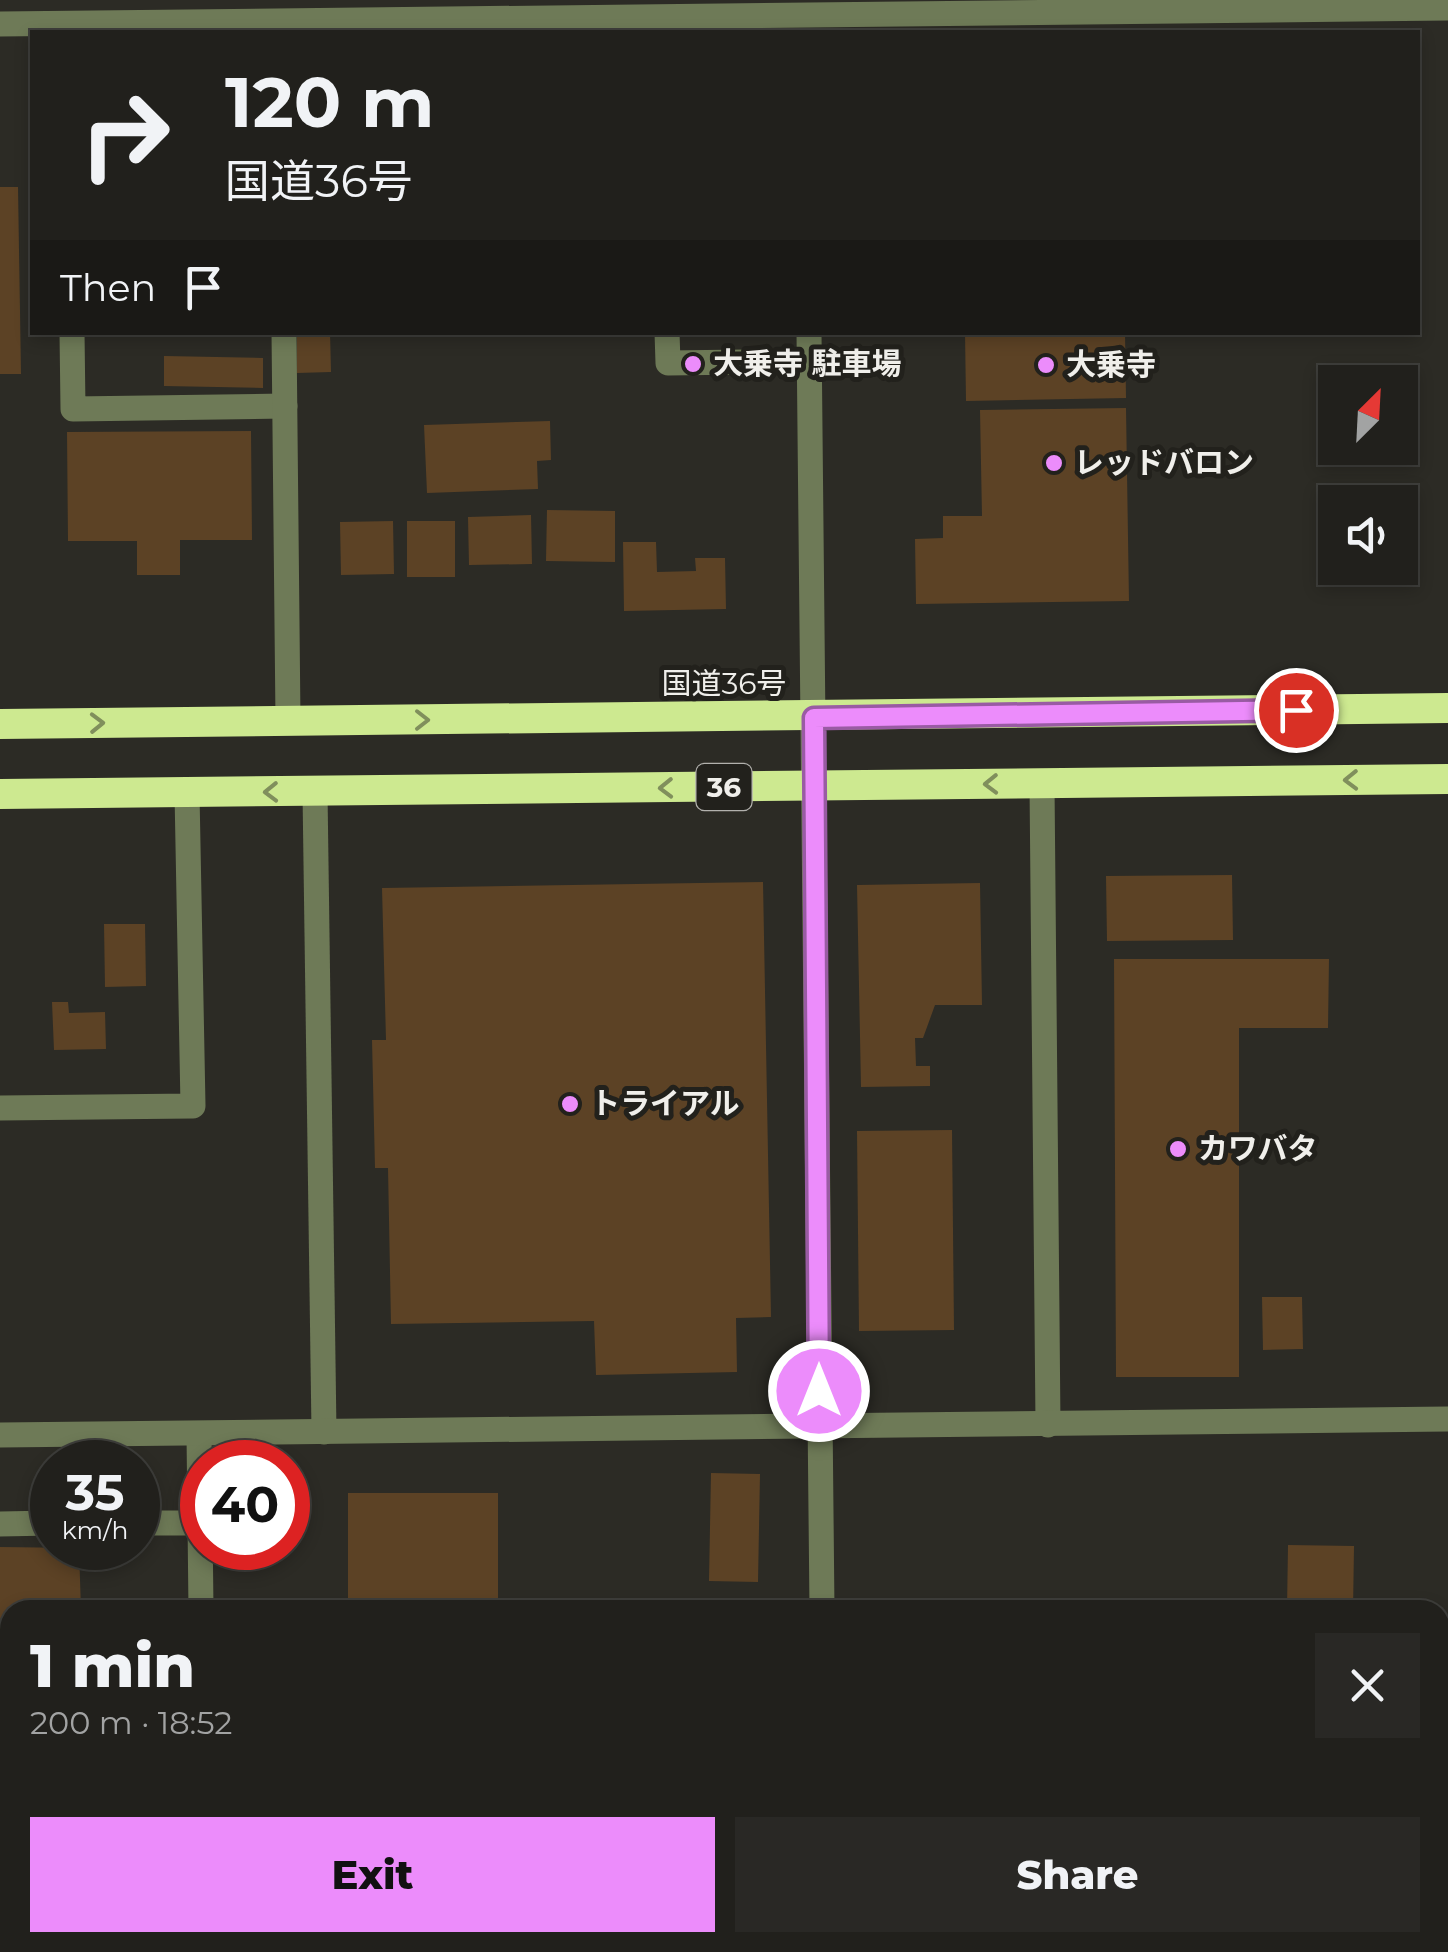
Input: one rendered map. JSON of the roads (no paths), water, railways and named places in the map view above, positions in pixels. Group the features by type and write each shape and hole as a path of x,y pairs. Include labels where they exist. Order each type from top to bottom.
{"highway":[{"name":"国道36号","path":"0,724 1448,708"},
{"name":"36","path":"0,794 1448,779"}],"street":[{"path":"0,24 662,25 806,16 1448,8"},
{"path":"72,335 73,409 285,406"},
{"path":"284,335 288,721"},
{"path":"667,335 668,362 809,361"},
{"path":"809,335 822,1600"},
{"path":"1042,784 1048,1425"},
{"path":"315,792 324,1432"},
{"path":"0,1108 193,1106 187,793"},
{"path":"0,1436 1448,1419"},
{"path":"198,1434 198,1440"},
{"path":"0,1524 30,1524"},
{"path":"201,1570 201,1600"}],"place":[{"name":"大乗寺 駐車場","path":"693,364"},
{"name":"大乗寺","path":"1046,365"},
{"name":"レッドバロン","path":"1054,463"},
{"name":"トライアル","path":"570,1104"},
{"name":"カワバタ","path":"1178,1149"}]}
